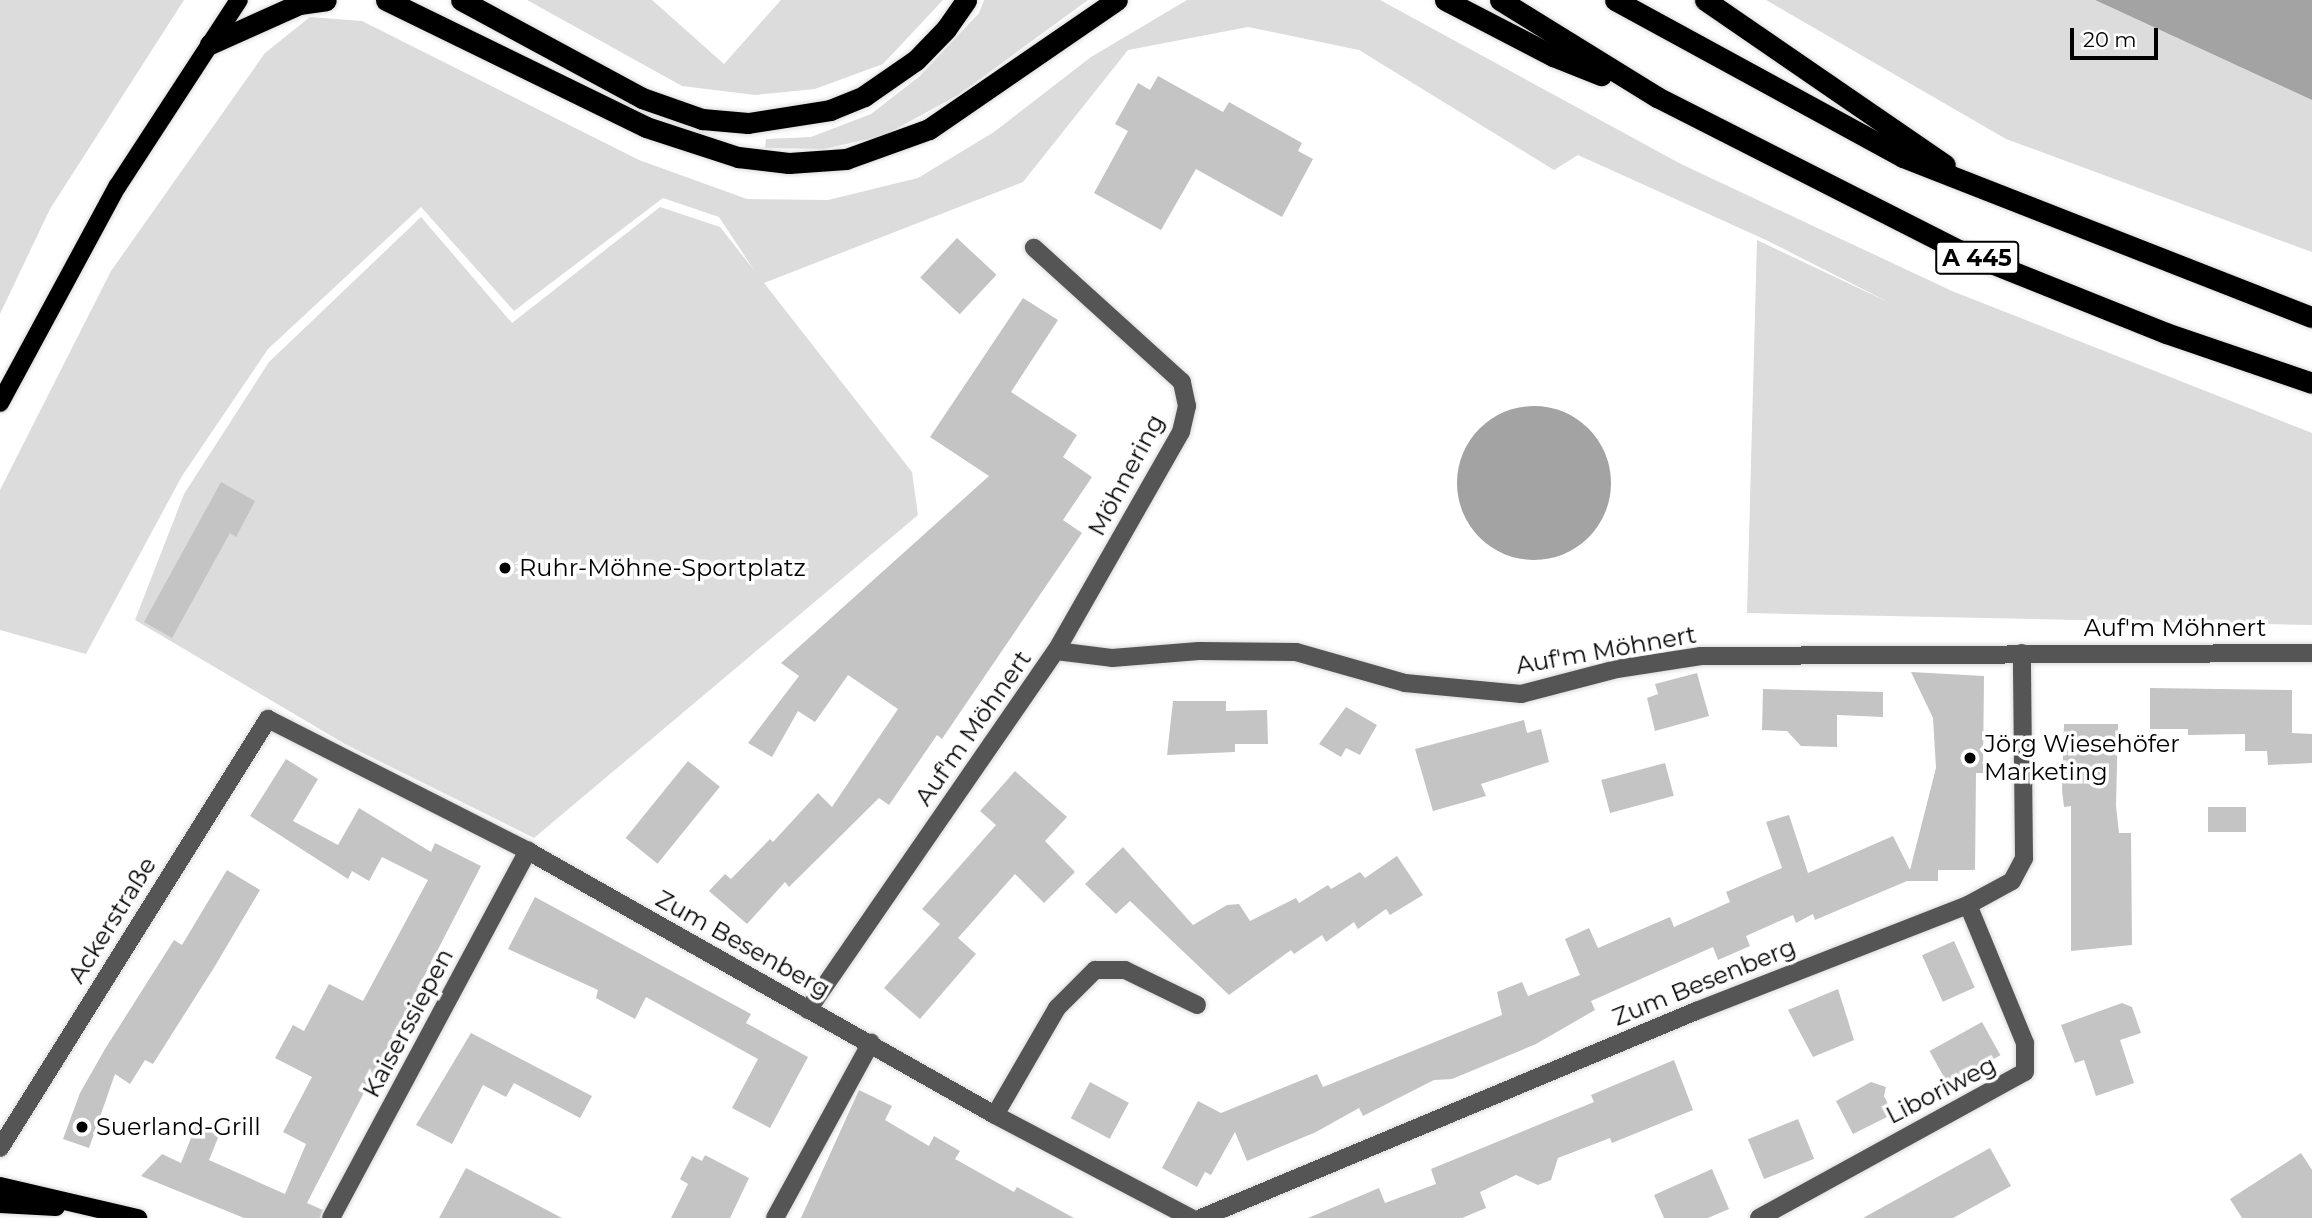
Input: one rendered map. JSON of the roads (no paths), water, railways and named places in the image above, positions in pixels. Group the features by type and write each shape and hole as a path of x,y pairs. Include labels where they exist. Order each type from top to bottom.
{"highway":[{"path":"210,44 299,4 326,0"},
{"path":"386,0 646,127 738,157 789,163 846,159 929,129 1117,0"},
{"path":"461,0 642,98 702,118 748,123 830,110 864,96 916,60 946,30 966,0"},
{"path":"1446,0 1553,56 1657,97"},
{"name":"A 445","path":"1500,0 1657,97 1961,251 2166,332 2312,383"},
{"name":"A 445","path":"1615,0 1903,156 1988,193 2312,317"},
{"path":"1705,0 1988,193"}],"main road":[{"path":"0,403 117,187 239,0"},
{"path":"0,1186 138,1218"},
{"path":"0,1204 104,1209"}],"street":[{"name":"Möhnering","path":"1034,248 1162,361 1182,383 1187,406 1181,432 1056,651"},
{"name":"Auf'm Möhnert","path":"808,1010 1056,651 1112,658 1199,651 1296,652 1405,683 1521,694 1617,669 1701,656 2312,653"},
{"name":"Zum Besenberg","path":"1201,1218 1696,1011 1968,905 2012,881 2024,858 2022,653"},
{"name":"Zum Besenberg","path":"268,719 528,851 995,1115 1191,1218"},
{"name":"Ackerstraße","path":"0,1147 268,719"},
{"name":"Kaiserssiepen","path":"331,1218 528,851"},
{"name":"Liboriweg","path":"1759,1218 2025,1072 2025,1043 1968,905"},
{"path":"995,1115 1057,1008 1095,970 1125,970 1197,1005"},
{"path":"775,1218 871,1043"}],"place":[{"name":"Ruhr-Möhne-Sportplatz","path":"505,568"},
{"name":"Jörg Wiesehöfer Marketing","path":"1970,758"},
{"name":"Suerland-Grill","path":"82,1127"}]}
